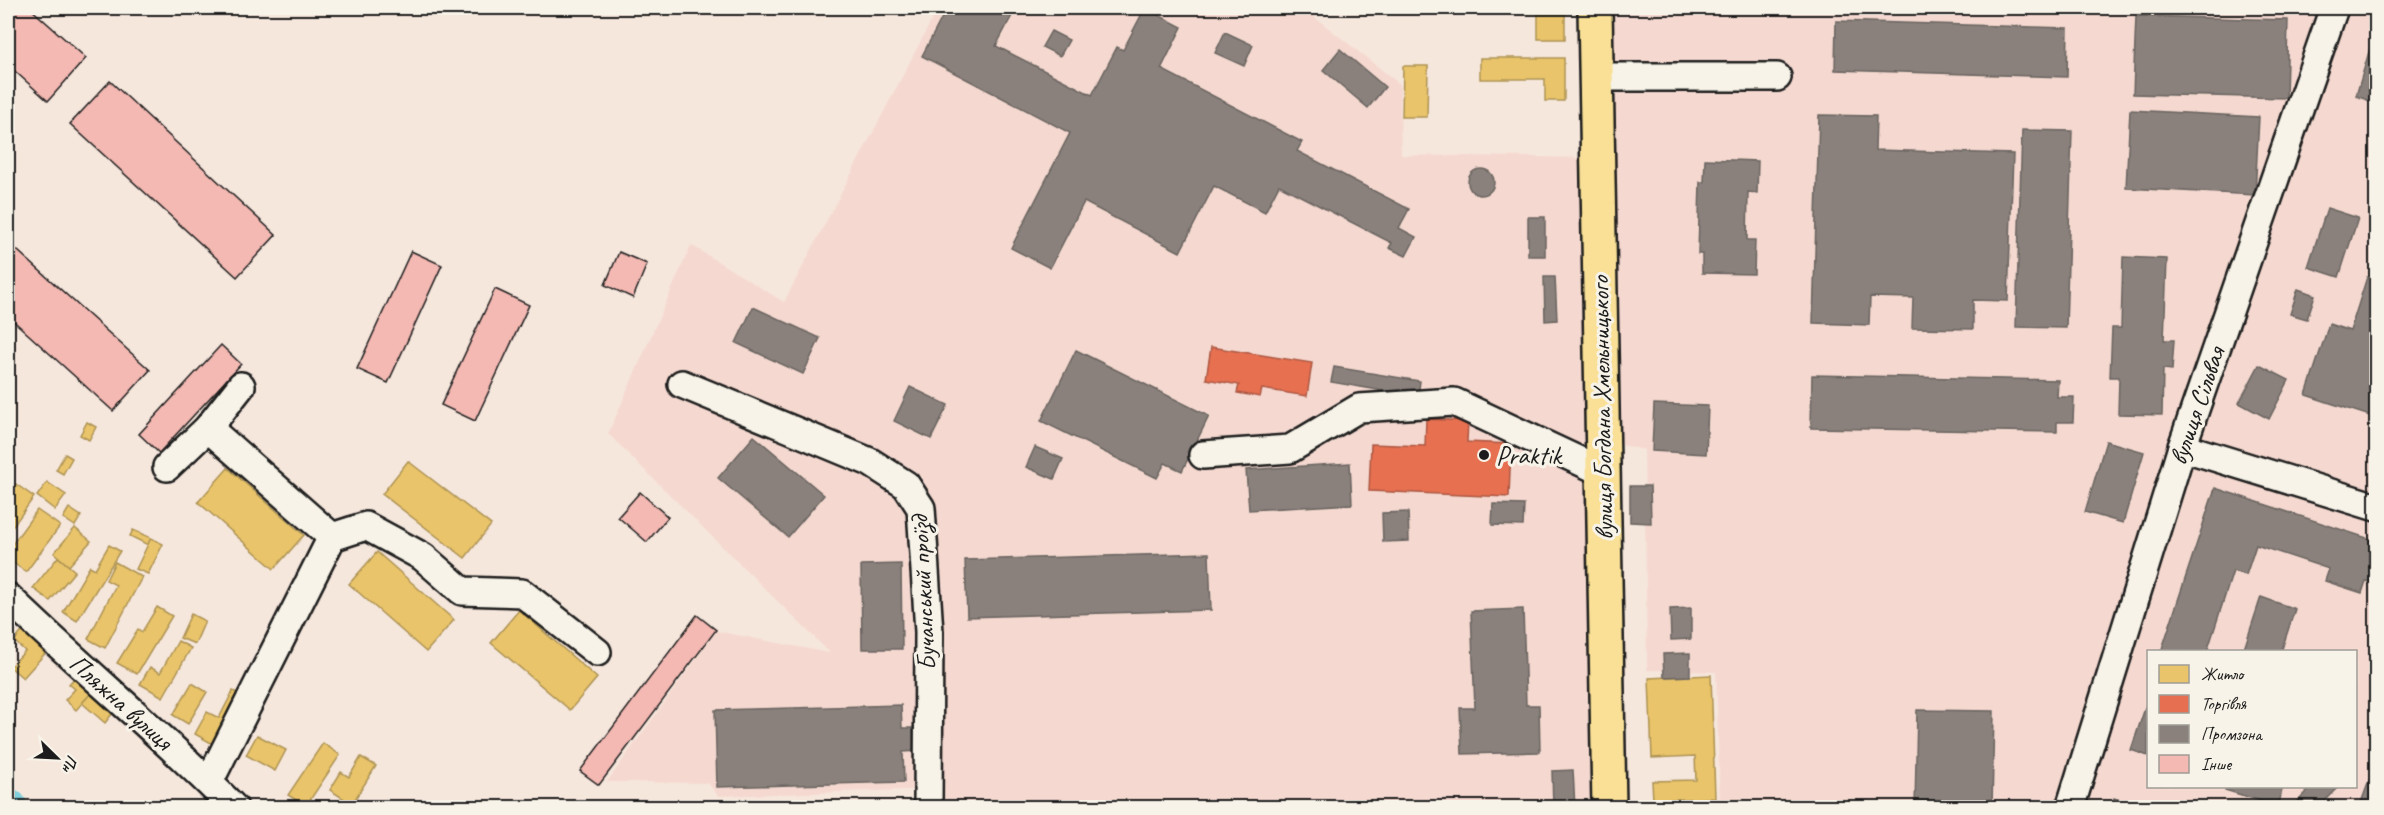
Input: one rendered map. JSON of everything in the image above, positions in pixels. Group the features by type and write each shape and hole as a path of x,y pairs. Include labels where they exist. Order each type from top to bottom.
{"highway":[{"name":"вулиця Богдана Хмельницького","path":"1595,8 1610,807"}],"street":[{"name":"вулиця Сільвая","path":"2070,807 2182,447 2334,8"},
{"path":"1596,77 1777,77"},
{"name":"Бучанський проїзд","path":"681,384 870,462 906,485 921,508 929,632 928,807"},
{"path":"167,467 208,428 241,386"},
{"path":"1203,455 1290,449 1359,408 1454,402 1603,472"},
{"path":"208,428 332,537"},
{"path":"2182,447 2376,507"},
{"path":"209,782 332,537 366,526 423,557 462,591 522,593 597,652"},
{"name":"Пляжна вулиця","path":"8,597 66,654 234,807"}],"shaded area":[{"path":"938,8 1303,8 1400,84 1401,155 1597,158 1595,8 2376,8 2376,807 1720,807 1716,672 1647,670 1644,450 1603,441 1609,807 942,808 942,789 718,796 708,783 607,782 716,631 830,653 608,434 691,245 784,302"}],"building: Житло":[{"path":"1538,13 1565,13 1565,39 1538,39"},
{"path":"1480,58 1564,58 1564,101 1545,101 1545,79 1480,79"},
{"path":"1403,66 1428,66 1427,117 1402,117"},
{"path":"87,422 96,427 89,440 80,435"},
{"path":"65,454 72,458 63,474 56,470"},
{"path":"408,461 491,525 465,558 382,494"},
{"path":"228,468 304,535 274,569 198,502"},
{"path":"13,482 34,497 8,533 8,489"},
{"path":"47,482 66,495 55,510 37,496"},
{"path":"69,508 81,516 75,526 63,518"},
{"path":"37,510 60,526 26,572 8,559 8,550"},
{"path":"75,528 91,541 69,566 54,553"},
{"path":"133,530 151,538 148,545 130,536"},
{"path":"151,538 163,544 148,574 136,569"},
{"path":"109,545 120,551 77,621 63,612 90,566 95,569"},
{"path":"377,552 454,620 426,652 349,584"},
{"path":"58,557 75,571 50,601 33,588"},
{"path":"115,562 142,577 105,648 88,639 116,585 106,580"},
{"path":"157,607 172,616 137,674 117,663 138,629 142,632"},
{"path":"519,610 597,678 570,710 491,643"},
{"path":"191,614 205,621 195,644 180,638"},
{"path":"27,626 50,648 23,678 10,667 25,651 14,641"},
{"path":"178,641 191,648 163,697 140,684 150,667 160,673"},
{"path":"77,675 94,690 76,710 65,700 75,689 69,684"},
{"path":"1711,675 1715,798 1653,800 1652,781 1696,780 1695,756 1652,758 1649,678"},
{"path":"192,683 207,692 188,724 173,715"},
{"path":"94,690 116,709 105,723 82,703"},
{"path":"233,691 247,698 220,748 195,734 207,712 219,718"},
{"path":"257,735 286,750 275,771 246,755"},
{"path":"323,743 340,755 306,806 288,795"},
{"path":"361,757 376,766 352,804 330,790 341,772 349,777"}],"building: Торгівля":[{"path":"1211,347 1312,363 1307,396 1262,389 1260,397 1237,393 1239,385 1206,379"},
{"path":"1426,419 1468,421 1467,442 1511,444 1509,497 1369,491 1371,444 1425,446"}],"building: Промзона":[{"path":"947,8 1016,8 996,46 1092,95 1117,47 1123,50 1145,8 1182,27 1161,69 1302,142 1297,151 1409,209 1399,228 1416,237 1406,256 1389,248 1392,243 1279,185 1265,212 1214,186 1180,252 1084,202 1050,268 1011,248 1070,133 922,56"},
{"path":"2136,16 2288,20 2286,98 2133,94"},
{"path":"1836,21 2068,28 2067,77 1835,70"},
{"path":"2376,28 2376,103 2356,96"},
{"path":"1051,31 1069,40 1060,56 1042,47"},
{"path":"1225,32 1253,45 1244,66 1215,53"},
{"path":"1340,49 1385,87 1368,108 1323,70"},
{"path":"2130,110 2259,117 2255,195 2126,188"},
{"path":"1819,115 1876,116 1875,150 2013,154 2008,301 1973,300 1973,329 1912,328 1913,298 1870,297 1869,325 1813,323"},
{"path":"2022,130 2072,131 2066,328 2016,327"},
{"path":"1705,159 1758,161 1757,193 1748,192 1747,240 1755,240 1754,274 1702,273 1702,254 1698,254 1700,182 1704,182"},
{"path":"1481,169 1490,173 1494,182 1490,191 1481,195 1472,191 1468,182 1472,173"},
{"path":"2327,208 2358,218 2339,277 2308,267"},
{"path":"1528,217 1545,217 1545,256 1528,256"},
{"path":"2123,257 2167,259 2164,340 2174,340 2172,370 2163,369 2162,415 2118,414 2119,377 2110,377 2112,328 2121,328"},
{"path":"1544,277 1555,277 1557,320 1545,321"},
{"path":"2367,277 2376,280 2376,418 2306,395 2329,324 2350,331"},
{"path":"2298,289 2315,295 2307,319 2290,314"},
{"path":"753,307 820,338 803,374 736,343"},
{"path":"1076,350 1209,416 1182,471 1165,463 1157,478 1041,421"},
{"path":"2259,365 2289,380 2269,419 2239,403"},
{"path":"1334,367 1420,381 1418,397 1331,382"},
{"path":"1812,375 2058,380 2057,397 2074,397 2073,422 2057,422 2057,432 1811,428"},
{"path":"910,387 948,405 931,439 894,421"},
{"path":"1654,404 1708,406 1706,454 1652,451"},
{"path":"754,436 824,495 788,537 718,478"},
{"path":"2106,441 2144,452 2123,523 2085,512"},
{"path":"1035,447 1063,459 1054,479 1026,467"},
{"path":"1350,463 1352,504 1249,510 1246,470"},
{"path":"1630,486 1650,486 1651,523 1630,522"},
{"path":"2215,488 2376,541 2376,584 2366,581 2362,593 2325,581 2329,569 2256,545 2246,575 2233,571 2208,650 2162,650"},
{"path":"1493,504 1524,505 1523,526 1492,525"},
{"path":"1408,512 1409,541 1383,542 1382,513"},
{"path":"1209,553 1211,610 967,617 965,560"},
{"path":"901,564 902,649 862,649 861,565"},
{"path":"2261,597 2295,609 2282,650 2244,650"},
{"path":"1691,608 1691,639 1671,640 1670,609"},
{"path":"1523,609 1526,705 1539,705 1540,752 1462,754 1460,708 1475,708 1471,611"},
{"path":"1690,653 1690,676 1664,677 1663,654"},
{"path":"2147,702 2147,756 2131,750"},
{"path":"901,705 902,728 918,728 919,751 903,752 904,782 717,787 715,710"},
{"path":"1917,710 1994,711 1992,808 1915,808"},
{"path":"2376,762 2376,808 2359,808"},
{"path":"1573,770 1575,808 1553,808 1552,771"},
{"path":"2226,788 2282,788 2277,806 2225,790"},
{"path":"2311,788 2338,788 2318,808 2291,808"},
{"path":"2114,798 2143,808 2111,808"}],"building: Інше":[{"path":"8,8 30,8 86,58 48,101 8,65"},
{"path":"110,81 276,235 237,277 70,124"},
{"path":"8,242 150,370 113,411 8,316"},
{"path":"411,251 442,265 388,383 357,369"},
{"path":"619,252 647,264 633,298 605,285"},
{"path":"495,289 529,305 475,421 441,405"},
{"path":"221,345 241,364 159,453 139,434"},
{"path":"640,492 668,517 647,542 618,517"},
{"path":"697,615 716,630 599,785 580,771"}],"place":[{"name":"Praktik","path":"1484,455"}]}
